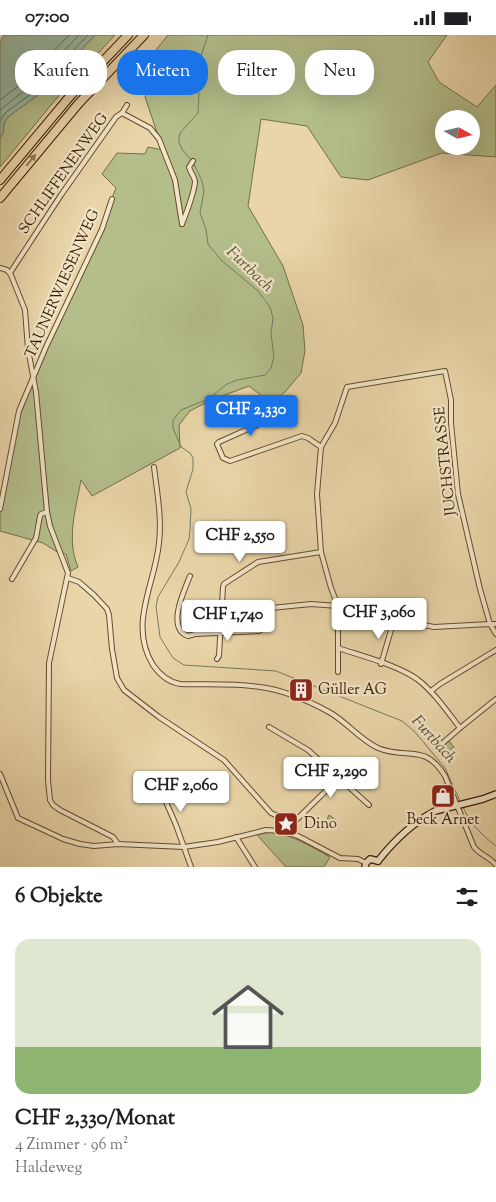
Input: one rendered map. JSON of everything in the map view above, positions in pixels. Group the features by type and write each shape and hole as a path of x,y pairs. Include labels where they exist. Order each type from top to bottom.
{"highway":[{"path":"0,180 71,95 128,35"},
{"path":"0,198 71,113 144,35"}],"main road":[{"path":"366,865 370,859 379,864 405,833 428,814 496,794"}],"street":[{"name":"SCHLIFFENENWEG","path":"10,273 77,172 116,117 122,113 127,105"},
{"name":"SCHLIFFENENWEG","path":"122,113 153,131 159,139 175,180 182,224 195,183 189,167 191,162"},
{"name":"TAUNERWIESENWEG","path":"0,509 15,424 28,387 34,379 46,347 102,229 112,199"},
{"path":"0,268 10,273 25,310 47,512 54,539 66,567 68,578 49,663 48,780 50,800 60,810 113,837 118,844"},
{"name":"JUCHSTRASSE","path":"321,447 338,417 346,387 445,371 451,399 451,423 458,494 490,624 496,633"},
{"path":"264,421 217,444 223,458 230,461 302,437 308,438 321,447 317,494 321,552 338,606 338,672"},
{"path":"154,467 160,523 159,545 142,624 144,645 160,675 180,684 245,685 267,688 317,706 333,715 358,735 380,749 421,755 432,760 445,776 459,806 474,847 496,865"},
{"path":"12,579 36,538 41,514 47,512"},
{"path":"218,659 222,587 224,584 258,561 321,552"},
{"path":"190,576 177,613 179,627 188,636 259,631 262,629 265,612 271,608 311,604 338,606 361,613 434,627 496,623"},
{"path":"68,578 79,582 107,609 118,678 124,690 158,717 224,760 272,813 293,823"},
{"path":"381,664 394,620"},
{"path":"338,648 403,671 416,679 431,691 460,728"},
{"path":"431,691 496,650"},
{"path":"437,748 496,699"},
{"path":"269,727 308,751 369,805"},
{"path":"0,774 15,814 21,821 63,839 80,844 94,846 118,844 184,847 218,842 266,830 282,831 292,833 340,859 358,859 366,865"},
{"path":"292,833 293,823 339,778"},
{"path":"159,786 184,847 190,867"},
{"path":"236,837 255,867"}],"shaded area":[{"path":"95,35 115,35 101,50 81,50"},
{"path":"168,35 447,35 428,62 439,82 477,107 496,85 496,157 469,155 480,155 480,110 435,110 435,155 437,155 368,180 341,177 307,126 261,119 248,206 283,266 303,325 305,351 301,373 285,392 271,403 249,386 209,401 190,411 179,425 180,448 92,496 81,480 72,535 74,557 78,567 71,571 66,554 59,553 43,543 0,531 0,509 19,411 88,258 116,188 102,174 117,153 145,154 148,147 163,150 145,97 146,95 208,95 208,50 156,50"},
{"path":"38,95 60,95 0,167 0,138 3,133 4,123 8,117"},
{"path":"448,740 454,747 444,755 439,748"},
{"path":"329,815 336,820 336,829 323,829"},
{"path":"270,832 294,838 330,857 324,867 286,867 257,835"}],"water":[{"path":"4,35 95,35 81,50 15,50 15,95 38,95 8,117 4,123 3,133 0,138 0,42"}],"waterway":[{"name":"Furtbach","path":"208,35 195,74 199,94 198,113 181,132 179,142 194,164 202,181 204,191 200,213 206,229 208,244 221,260 258,291 270,307 273,318 271,334 274,357 271,368 265,375 237,380 227,384 208,399 181,410 173,420 173,428 181,447 190,453 193,458 193,469 186,492 191,509 190,529 189,539 179,562 158,597 156,606 160,637 173,658 184,665 276,671 402,721 414,731 445,768 461,803"},
{"name":"Furtbach","path":"463,807 477,829 496,846"}],"place":[{"name":"Güller AG","path":"301,690"},
{"name":"Beck Arnet","path":"443,796"},
{"name":"Dino","path":"286,824"}]}
